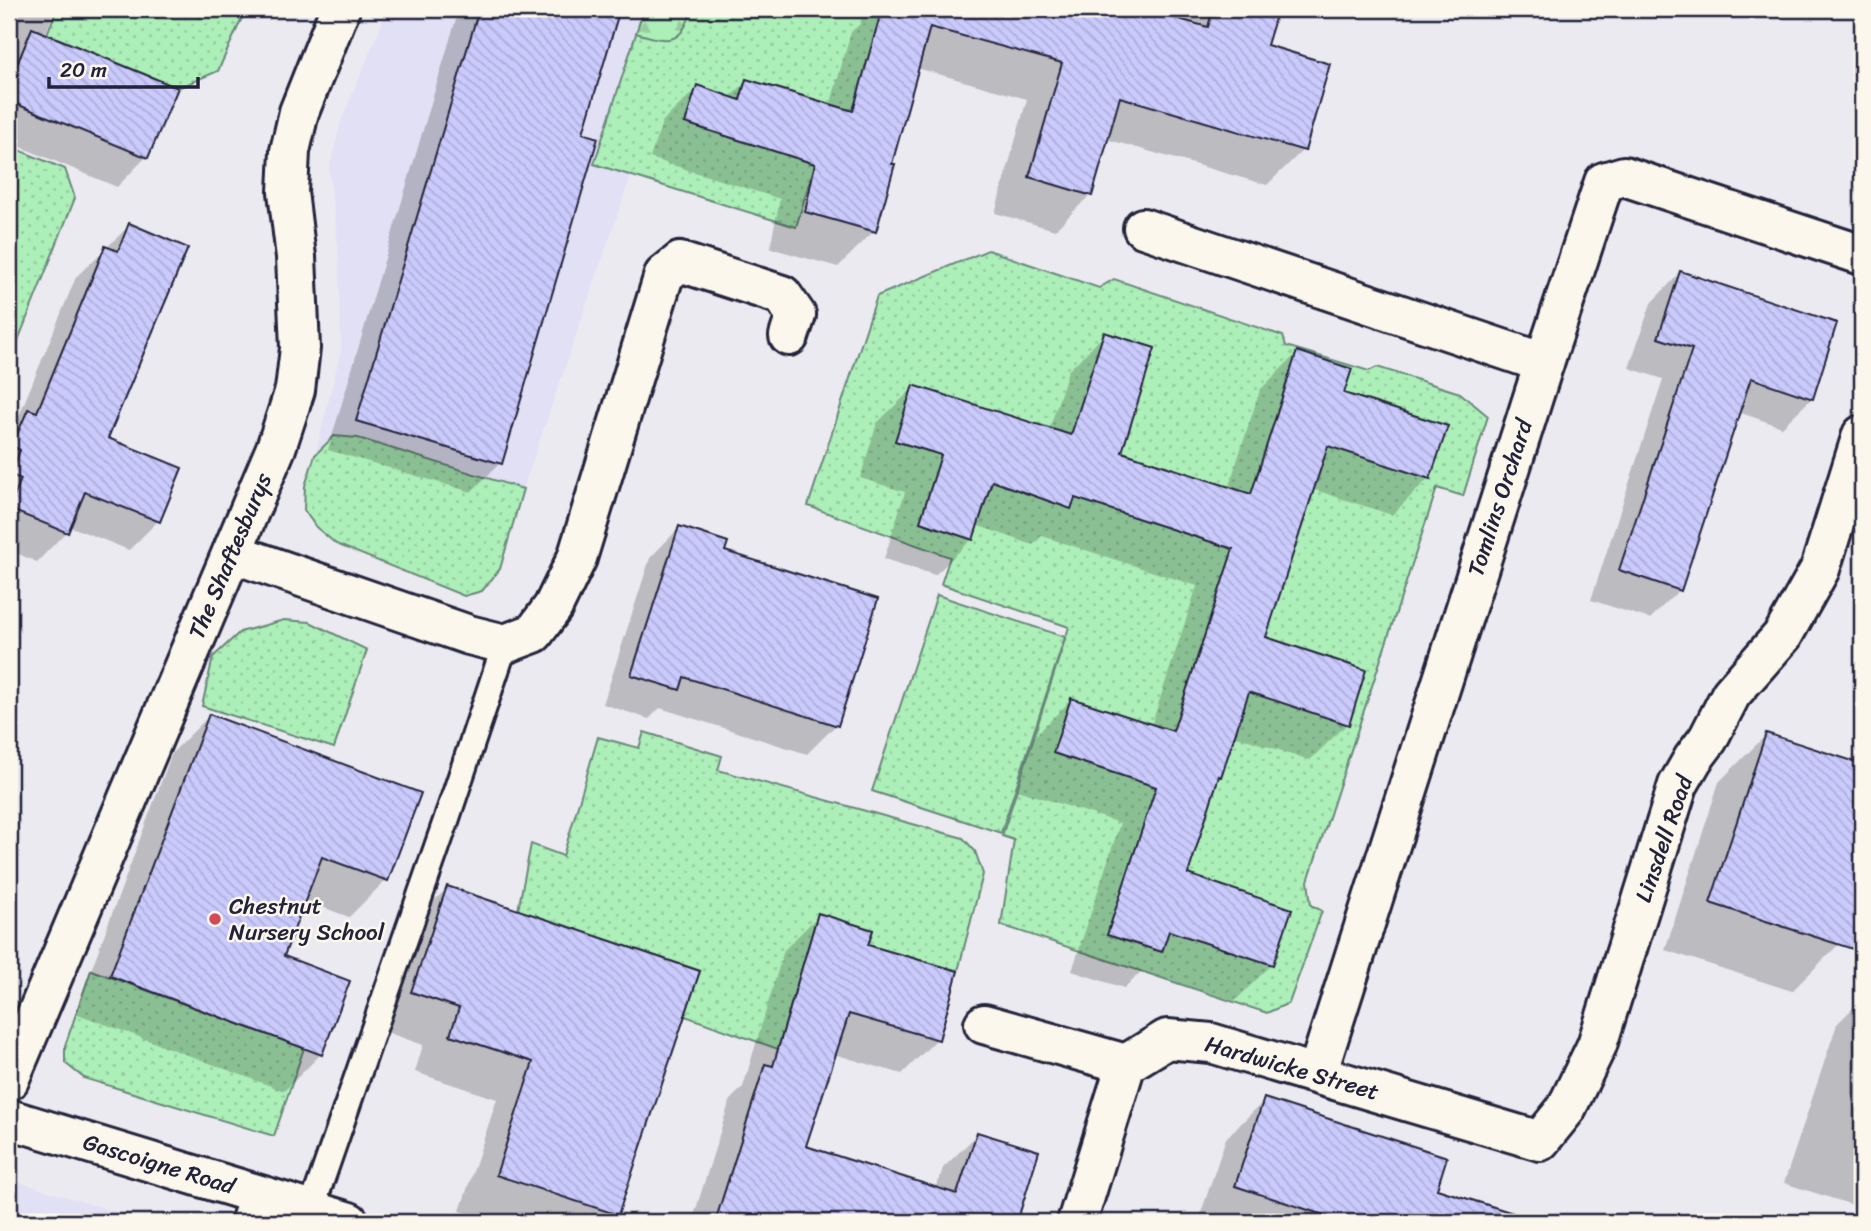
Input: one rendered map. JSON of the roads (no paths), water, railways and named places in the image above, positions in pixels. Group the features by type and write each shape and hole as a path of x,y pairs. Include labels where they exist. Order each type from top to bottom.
{"street":[{"name":"The Shaftesburys","path":"9,1080 276,448 295,390 299,348 296,257 288,192 290,151 299,112 340,9"},
{"name":"Tomlins Orchard","path":"1317,1074 1604,182 1624,176 1862,255"},
{"path":"1143,228 1544,363"},
{"path":"232,553 469,635 505,644 534,632 553,607 577,558 664,275 680,262 782,295 796,315 789,336"},
{"name":"Linsdell Road","path":"1540,1141 1566,1109 1597,1045 1678,785 1708,739 1731,694 1783,635 1820,569 1862,435"},
{"path":"984,1024 1126,1064 1077,1222"},
{"name":"Hardwicke Street","path":"1126,1064 1167,1039 1211,1042 1540,1141"},
{"name":"Gascoigne Road","path":"9,1119 248,1208 311,1210 349,1222"}],"lane":[{"path":"311,1210 505,644"}],"place":[{"name":"Chestnut Nursery School","path":"215,919"}]}
